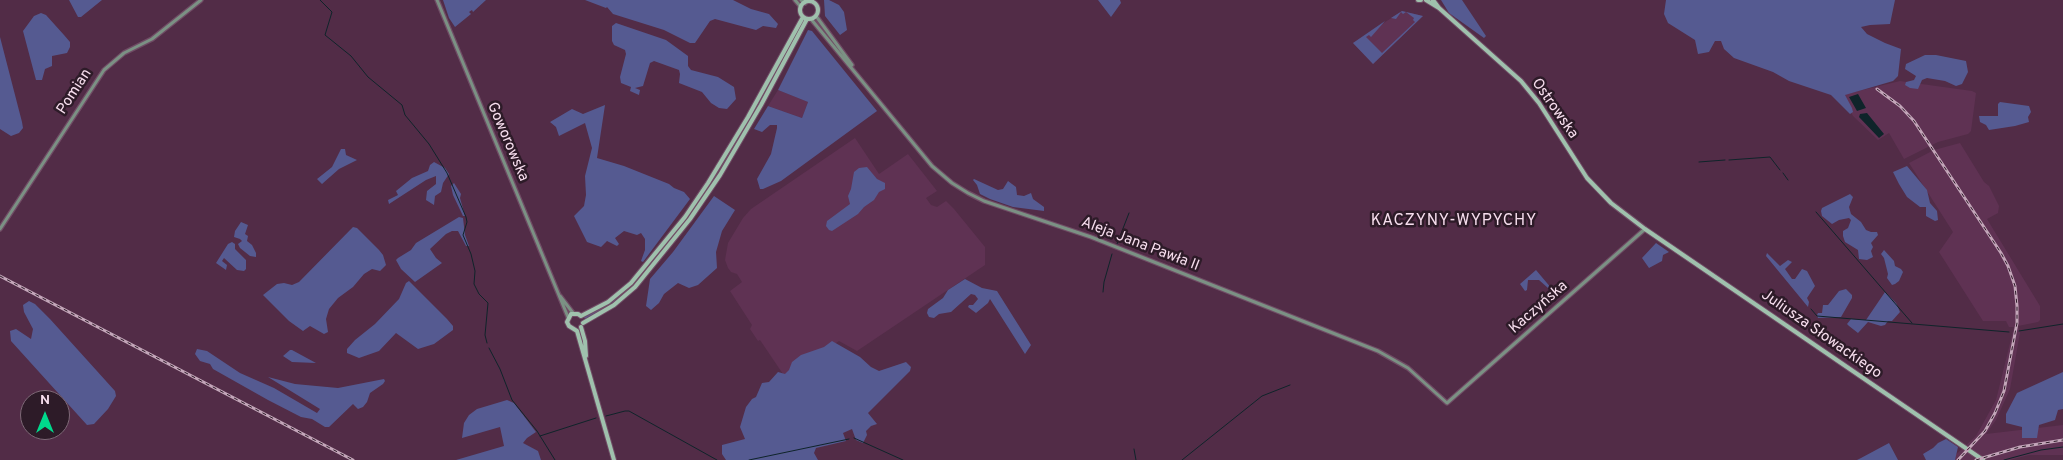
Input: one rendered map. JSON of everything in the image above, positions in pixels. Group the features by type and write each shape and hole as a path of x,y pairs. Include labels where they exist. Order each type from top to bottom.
{"main road":[{"path":"807,18 800,12 803,1 813,2 818,0"},
{"name":"Ostrowska","path":"1426,0 1439,8 1521,82 1538,103 1594,186 1611,203 1645,229"},
{"name":"Ostrowska","path":"1434,0 1439,8"},
{"path":"614,460 586,357 575,329 568,324 568,317 573,314 581,316 608,302 631,284 685,217 734,141 807,18 816,16 817,10 813,2"},
{"path":"575,329 614,305 635,287 690,220 720,175 761,105 807,18"},
{"name":"Juliusza Słowackiego","path":"1645,229 1983,460"},
{"path":"581,316 586,357"}],"street":[{"name":"Pomian","path":"0,229 104,70 124,53 152,39 201,0"},
{"name":"Goworowska","path":"437,0 568,317"},
{"path":"795,0 801,7"},
{"name":"Aleja Jana Pawła II","path":"816,16 847,56 854,70"},
{"name":"Aleja Jana Pawła II","path":"807,18 854,70 932,166 952,183 968,193 984,201 1055,224 1108,244 1378,351 1408,368 1447,403"},
{"name":"Kaczyńska","path":"1447,403 1645,229"},
{"name":"Goworowska","path":"558,293 573,314"}],"shaded area":[{"path":"69,0 102,0 81,17 78,17"},
{"path":"443,0 486,0 473,12 472,10 469,12 471,14 455,27 449,18"},
{"path":"585,0 733,0 751,9 769,14 778,24 776,28 763,26 756,30 715,19 710,21 695,43 690,43 664,30 613,14 607,7"},
{"path":"824,0 829,0 839,5 844,12 847,30 840,35 825,16"},
{"path":"1098,0 1120,0 1121,3 1111,17"},
{"path":"1441,0 1462,0 1486,36 1484,38 1449,13"},
{"path":"1666,0 1895,0 1890,24 1861,27 1867,34 1901,49 1898,76 1893,81 1845,95 1852,108 1853,112 1850,114 1831,95 1789,81 1773,72 1734,58 1724,49 1721,41 1715,41 1709,52 1698,54 1695,40 1668,23 1664,14"},
{"path":"1402,11 1423,16 1373,64 1353,43"},
{"path":"1402,11 1423,16 1373,64 1353,43 1385,21 1371,37 1369,35 1366,37 1382,53 1415,22 1414,18 1406,12 1403,14 1401,12 1396,19 1391,18"},
{"path":"41,13 46,15 70,42 70,47 67,53 52,56 52,66 45,69 42,80 36,80 23,31 34,16"},
{"path":"616,23 666,40 688,56 688,66 691,70 718,77 734,87 736,99 727,109 719,108 711,103 702,92 679,83 679,70 654,61 650,63 643,86 635,88 640,90 639,95 630,91 631,87 621,83 620,77 626,54 625,50 614,45 612,41 612,26"},
{"path":"808,30 812,31 877,111 781,181 760,189 757,179 771,154 777,125 770,125 762,132 754,129 768,106 802,118 808,102 778,90"},
{"path":"0,37 23,128 19,133 11,136 0,129"},
{"path":"1925,55 1936,55 1966,61 1968,72 1962,84 1956,86 1945,81 1927,78 1922,80 1918,89 1905,85 1906,82 1914,80 1916,76 1905,69 1906,64"},
{"path":"1900,81 1976,93 1971,131 1968,134 1938,142 1904,159 1889,133 1878,140 1853,116 1842,95"},
{"path":"778,90 808,102 802,118 768,106"},
{"path":"1858,94 1866,108 1857,111 1849,97"},
{"path":"2000,102 2029,106 2031,112 2028,117 2029,122 1989,130 1986,125 1980,122 1979,116 1998,116 1998,104"},
{"path":"605,105 597,158 624,166 669,184 684,192 690,199 643,262 641,261 645,250 645,239 641,233 637,235 624,231 615,238 619,244 617,246 607,241 601,247 587,242 574,216 584,206 586,195 585,176 592,148 585,123 559,136 556,127 550,122 572,109 583,114"},
{"path":"1867,113 1884,134 1879,138 1859,117 1860,114"},
{"path":"855,138 879,174 908,154 937,191 926,198 931,205 937,207 946,201 954,209 985,247 985,265 857,351 839,341 785,377 760,340 758,341 750,329 752,325 730,291 742,282 737,274 731,272 725,260 728,243 743,218 751,209"},
{"path":"1960,143 1984,182 1989,186 1999,206 1998,213 1987,219 2040,306 2040,320 2038,322 2018,326 2020,333 2010,389 1996,420 1986,434 2063,425 2063,455 2029,455 2010,460 1950,460 1976,436 1996,400 2014,327 2009,327 2006,321 1983,321 1939,252 1953,232 1909,163 1934,150"},
{"path":"341,149 345,149 346,155 357,160 339,169 322,184 317,179 332,167"},
{"path":"434,162 445,168 449,174 443,183 441,192 435,196 434,205 426,200 427,191 436,184 436,176 426,180 389,204 388,200 398,195 396,191 412,178 428,171 430,165"},
{"path":"1907,166 1927,190 1930,203 1937,211 1938,220 1935,221 1926,216 1926,207 1920,207 1907,197 1899,184 1893,172"},
{"path":"867,167 877,179 885,183 885,189 879,192 874,200 858,214 832,231 829,230 826,226 827,221 850,204 848,196 854,172 859,168"},
{"path":"974,179 998,190 1003,189 1008,181 1016,187 1017,195 1024,196 1031,193 1033,199 1044,207 1044,211 1013,207 990,199 980,194"},
{"path":"454,183 461,194 460,198 465,216 463,216 453,195 451,186"},
{"path":"708,186 710,187 665,249 636,285 607,307 585,319 584,317 606,305 634,283"},
{"path":"1850,194 1853,197 1849,207 1851,214 1861,222 1866,230 1877,232 1878,235 1871,243 1873,257 1867,260 1859,259 1858,250 1845,242 1843,231 1848,228 1851,220 1849,218 1832,224 1822,216 1822,208"},
{"path":"714,196 735,210 722,231 716,252 717,268 698,285 689,288 678,283 664,294 659,303 651,310 646,306 650,279 673,252"},
{"path":"459,217 463,218 465,235 469,246 466,246 458,231 446,234 430,249 442,263 415,282 401,269 396,260 411,250 416,243"},
{"path":"241,222 248,225 245,234 248,236 247,241 252,245 256,257 250,256 240,248 238,244 242,241 234,237 235,231"},
{"path":"353,227 357,228 379,250 383,255 386,265 380,271 372,269 364,274 353,287 338,298 329,309 326,319 328,332 324,334 310,326 303,331 289,321 263,295 277,284 292,285 299,282"},
{"path":"232,242 235,244 235,249 246,260 246,269 244,271 237,270 224,258 222,261 227,265 226,270 216,263 228,244"},
{"path":"1656,243 1669,252 1663,255 1662,261 1649,268 1642,258"},
{"path":"1884,250 1894,261 1895,266 1903,272 1899,281 1892,285 1887,278 1888,274 1884,258 1881,254"},
{"path":"1767,253 1780,266 1788,260 1792,262 1785,269 1792,279 1795,279 1802,269 1807,271 1815,286 1807,298 1809,302 1808,307 1766,256"},
{"path":"1536,270 1557,294 1553,300 1548,288 1539,280 1528,280 1527,290 1525,291 1520,284"},
{"path":"965,279 982,288 997,291 1031,345 1025,354 990,299 976,313 968,307 973,305 978,299 975,295 971,294 951,312 939,314 934,318 929,317 928,309 943,298 948,290"},
{"path":"409,281 447,319 453,326 453,330 434,344 418,349 396,333 379,351 359,358 347,353 347,349 355,340 375,324 399,299 406,283"},
{"path":"1846,289 1852,295 1852,298 1841,317 1818,318 1817,315 1822,313 1823,305 1828,305 1839,291"},
{"path":"1885,292 1896,303 1900,312 1892,321 1888,321 1885,325 1881,326 1868,322 1858,333 1847,324 1851,319 1866,320"},
{"path":"29,301 35,304 115,391 116,396 108,409 94,424 87,425 70,406 70,390 55,390 11,341 10,331 16,329 31,339 33,329 24,312 23,305"},
{"path":"832,341 860,357 871,367 879,371 906,362 911,367 910,371 868,413 877,424 871,426 866,431 867,435 863,443 856,440 852,429 843,433 846,441 816,448 814,453 818,460 726,460 722,454 722,445 745,439 740,427 746,407 756,397 762,383 769,382 778,372 785,374 792,362 801,355 824,347"},
{"path":"197,349 207,351 240,373 274,388 317,413 320,409 268,377 295,384 338,388 384,379 385,381 370,393 363,407 358,409 353,404 329,427 325,427 312,419 301,417 268,400 213,369 210,364 200,361 195,354"},
{"path":"290,350 316,363 292,362 283,356"},
{"path":"2063,372 2063,409 2058,410 2055,420 2039,425 2037,438 2022,438 2022,427 2006,423 2006,414 2017,393"},
{"path":"507,400 514,403 536,432 523,443 538,451 541,460 456,460 504,446 500,427 462,438 464,423 469,415 477,409"},
{"path":"1946,439 1958,447 1955,460 1926,460 1923,454"},
{"path":"1889,443 1898,460 1857,460 1861,458"}],"waterway":[{"path":"320,0 332,12 325,35 351,56 368,77 402,105 405,115 429,144 447,173 466,217 467,222 463,235 471,254 475,271 474,284 479,294 488,303 485,335 487,343"},
{"path":"1729,160 1770,157 1780,170"},
{"path":"1699,162 1725,160"},
{"path":"1783,173 1788,180"},
{"path":"1816,212 1912,323"},
{"path":"1117,244 1129,213"},
{"path":"1103,292 1112,254"},
{"path":"1811,309 1817,316 2009,332"},
{"path":"2019,331 2063,324"},
{"path":"489,348 500,369 512,400 537,431 555,460"},
{"path":"1182,460 1262,396 1290,385"},
{"path":"606,416 629,411 717,460"},
{"path":"540,436 596,418"},
{"path":"854,438 903,460"},
{"path":"749,460 849,439"},
{"path":"2004,460 2041,450 2063,447"},
{"path":"1134,449 1136,460"}],"railway":[{"path":"1877,89 1900,106 1914,121 2001,253 2015,286 2017,323 2004,391 1985,431 1958,460"},
{"path":"0,276 353,460"},
{"path":"1976,460 2020,447 2063,440"}],"district":[{"name":"KACZYNY-WYPYCHY","path":"1454,222"}]}
